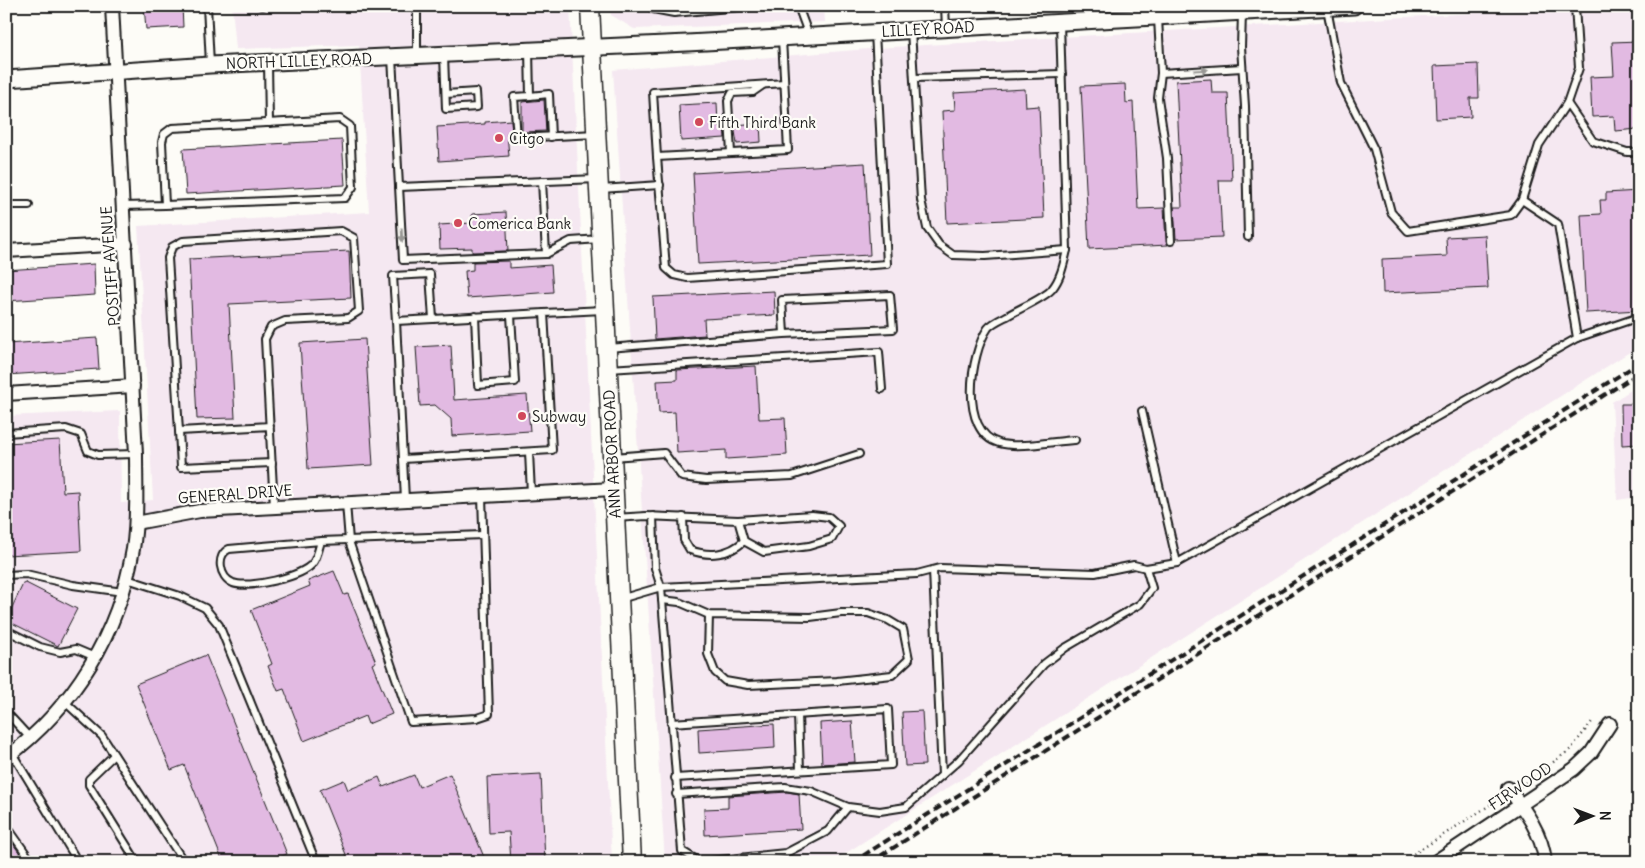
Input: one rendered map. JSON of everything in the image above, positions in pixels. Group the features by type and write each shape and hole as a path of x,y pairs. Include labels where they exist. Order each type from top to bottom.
{"main road":[{"name":"ANN ARBOR ROAD","path":"590,6 632,862"}],"street":[{"name":"POSTIFF AVENUE","path":"112,6 133,386 136,454 136,523"},
{"name":"LILLEY ROAD","path":"592,47 1354,6"},
{"name":"NORTH LILLEY ROAD","path":"6,79 210,65 592,47"},
{"path":"6,251 126,244"},
{"path":"6,394 133,386"},
{"name":"GENERAL DRIVE","path":"136,523 200,511 613,489"},
{"path":"9,756 30,738 65,702 95,657 110,627 127,579 136,523"},
{"name":"FIRWOOD","path":"1435,862 1574,769 1591,753 1610,724"},
{"path":"1508,788 1536,831 1544,852 1545,862"}],"lane":[{"path":"207,6 210,65"},
{"path":"417,6 417,56"},
{"path":"653,6 653,9 674,13 751,6"},
{"path":"798,6 809,36"},
{"path":"945,6 946,28"},
{"path":"1327,8 1341,83 1374,149 1391,212 1408,231 1511,215 1522,200 1538,145 1567,103 1578,68 1575,6"},
{"path":"1242,12 1248,237"},
{"path":"1158,17 1161,73 1158,98 1167,158 1171,241"},
{"path":"1060,22 1067,250 1062,271 1052,290 989,326 977,347 971,392 974,411 981,430 1000,444 1075,440"},
{"path":"911,30 922,200 927,228 938,244 953,255 977,256 1067,250"},
{"path":"784,83 652,92 666,268 674,275 687,278 888,264 875,32"},
{"path":"658,157 788,150 782,38"},
{"path":"529,50 530,96"},
{"path":"444,55 446,109 477,107 476,92 446,94"},
{"path":"392,57 403,260 546,254 571,241 601,239"},
{"path":"268,63 269,123"},
{"path":"1161,73 1242,68"},
{"path":"914,78 1062,74"},
{"path":"731,153 728,101 732,94 753,92 764,84"},
{"path":"551,136 549,94 514,97 517,138 596,134"},
{"path":"1567,103 1593,141 1627,152 1639,152"},
{"path":"122,206 165,205 345,198 353,188 350,126 340,119 172,128 164,134 162,142 165,205"},
{"path":"399,187 542,181 660,185"},
{"path":"542,181 546,254"},
{"path":"1522,200 1558,224 1578,338"},
{"path":"6,206 29,204"},
{"path":"272,464 181,467 168,258 172,247 183,241 341,231 354,238 359,311 348,318 285,321 272,327 265,339 270,426 272,464 274,507"},
{"path":"405,500 393,276 430,274 433,319"},
{"path":"606,348 784,334 893,329 890,295 782,300 784,334"},
{"path":"396,321 604,310"},
{"path":"403,459 552,450 544,313"},
{"path":"474,316 478,385 515,382 511,314"},
{"path":"619,600 661,587 917,574 933,570 999,569 1095,573 1134,565 1146,568 1177,563 1578,338 1639,317"},
{"path":"608,369 879,352 882,389"},
{"path":"1142,411 1177,563"},
{"path":"179,432 270,426"},
{"path":"6,433 66,429 81,434 88,451 98,455 136,454"},
{"path":"529,452 531,493"},
{"path":"612,457 664,453 682,477 706,480 792,476 859,454"},
{"path":"346,503 349,541 411,722 477,718 489,714 482,496"},
{"path":"615,518 653,516 738,520 812,515 829,517 839,526 832,539 809,546 764,552 744,541 738,520"},
{"path":"653,516 655,568 661,587 682,851 700,862 786,853 828,831 848,807"},
{"path":"683,517 684,540 690,550 702,554 733,551 744,541"},
{"path":"321,542 313,564 300,574 282,579 245,584 233,583 225,577 221,567 220,557 223,552 229,549 321,542 483,535"},
{"path":"676,794 785,787 811,791 848,807 880,811 906,807 959,760 1044,664 1065,648 1140,604 1152,588 1146,568"},
{"path":"933,570 942,775"},
{"path":"6,575 26,574 73,585 123,592"},
{"path":"127,579 180,596 205,608 219,625 316,862"},
{"path":"662,600 679,602 709,615 810,617 841,613 868,613 888,620 903,629 909,659 892,675 837,681 748,685 725,681 715,672 708,654 709,615"},
{"path":"6,630 40,647 60,652 76,650 95,657"},
{"path":"65,702 102,736 184,862"},
{"path":"671,723 888,709 891,765 675,778"},
{"path":"6,712 30,738"},
{"path":"798,715 800,770"},
{"path":"114,755 89,779 89,785 137,862"},
{"path":"9,756 78,862"},
{"path":"6,825 32,862"}],"shaded area":[{"path":"232,6 570,6 612,862 6,862 6,416 120,411 121,503 153,500 138,226 369,212 359,45 236,49"},
{"path":"610,6 824,6 825,22 634,29 611,15"},
{"path":"1595,6 1639,6 1639,346 832,862 665,862 613,70 892,47"},
{"path":"1639,385 1639,497 1617,500 1612,402"}],"building":[{"path":"144,6 182,6 183,27 146,29"},
{"path":"1639,41 1639,129 1615,131 1614,116 1592,117 1590,77 1614,76 1612,42"},
{"path":"1478,64 1479,98 1470,98 1471,117 1436,119 1434,66"},
{"path":"1211,79 1212,93 1228,93 1232,180 1219,180 1222,237 1176,239 1174,207 1182,207 1176,81"},
{"path":"1125,84 1126,103 1133,102 1138,209 1164,208 1166,241 1168,245 1089,249 1081,86"},
{"path":"1025,89 1026,107 1039,106 1044,218 947,223 942,111 955,110 954,93"},
{"path":"544,100 546,131 522,132 522,102"},
{"name":"Fifth Third Bank","path":"717,103 718,126 724,126 725,138 681,141 679,105"},
{"path":"511,120 512,132 507,133 509,156 439,161 437,127 485,124 485,122"},
{"path":"760,123 761,142 737,144 734,125"},
{"path":"342,140 345,185 186,194 183,149"},
{"path":"865,163 870,255 698,264 693,173"},
{"path":"1639,191 1639,310 1586,313 1581,215 1601,214 1600,200 1606,200 1606,193"},
{"path":"506,212 508,251 472,252 472,248 440,249 439,225 472,223 472,214"},
{"path":"1485,235 1488,288 1383,293 1382,259 1447,256 1446,237"},
{"path":"349,251 351,298 229,304 235,418 197,419 189,259"},
{"path":"509,261 509,268 551,265 553,292 467,298 465,271 473,270 473,262"},
{"path":"94,264 95,295 6,301 6,270"},
{"path":"774,291 775,315 704,319 705,335 655,339 653,297"},
{"path":"97,338 99,369 6,375 6,344"},
{"path":"365,339 373,465 308,469 300,343"},
{"path":"451,345 454,400 527,395 530,431 452,436 451,419 435,405 420,406 416,347"},
{"path":"756,366 759,419 785,418 787,455 726,459 726,450 677,453 675,412 659,413 657,381 677,380 677,370"},
{"path":"1621,404 1639,404 1639,444 1622,445"},
{"path":"60,440 63,492 78,491 81,551 6,555 6,443"},
{"path":"334,571 344,595 348,594 376,662 372,664 392,714 368,724 365,716 304,741 284,689 278,691 268,666 272,664 251,610 310,586 308,581"},
{"path":"24,582 77,609 58,646 6,620"},
{"path":"206,655 287,854 267,862 223,862 184,765 171,770 136,684"},
{"path":"922,711 925,765 905,766 902,712"},
{"path":"852,721 855,762 822,764 820,723"},
{"path":"774,724 775,748 699,753 698,729"},
{"path":"450,774 486,862 349,862 320,790 344,780 348,790 379,777 383,787 414,775 419,787"},
{"path":"541,774 545,862 511,862 509,832 489,833 487,777"},
{"path":"787,792 799,794 801,829 705,835 704,809 728,808 728,796"},
{"path":"6,834 26,862 6,862"}],"railway":[{"path":"853,862 1639,363"},
{"path":"871,862 1639,373"}],"place":[{"name":"Fifth Third Bank","path":"699,122"},
{"name":"Citgo","path":"499,138"},
{"name":"Comerica Bank","path":"458,223"},
{"name":"Subway","path":"522,416"}]}
